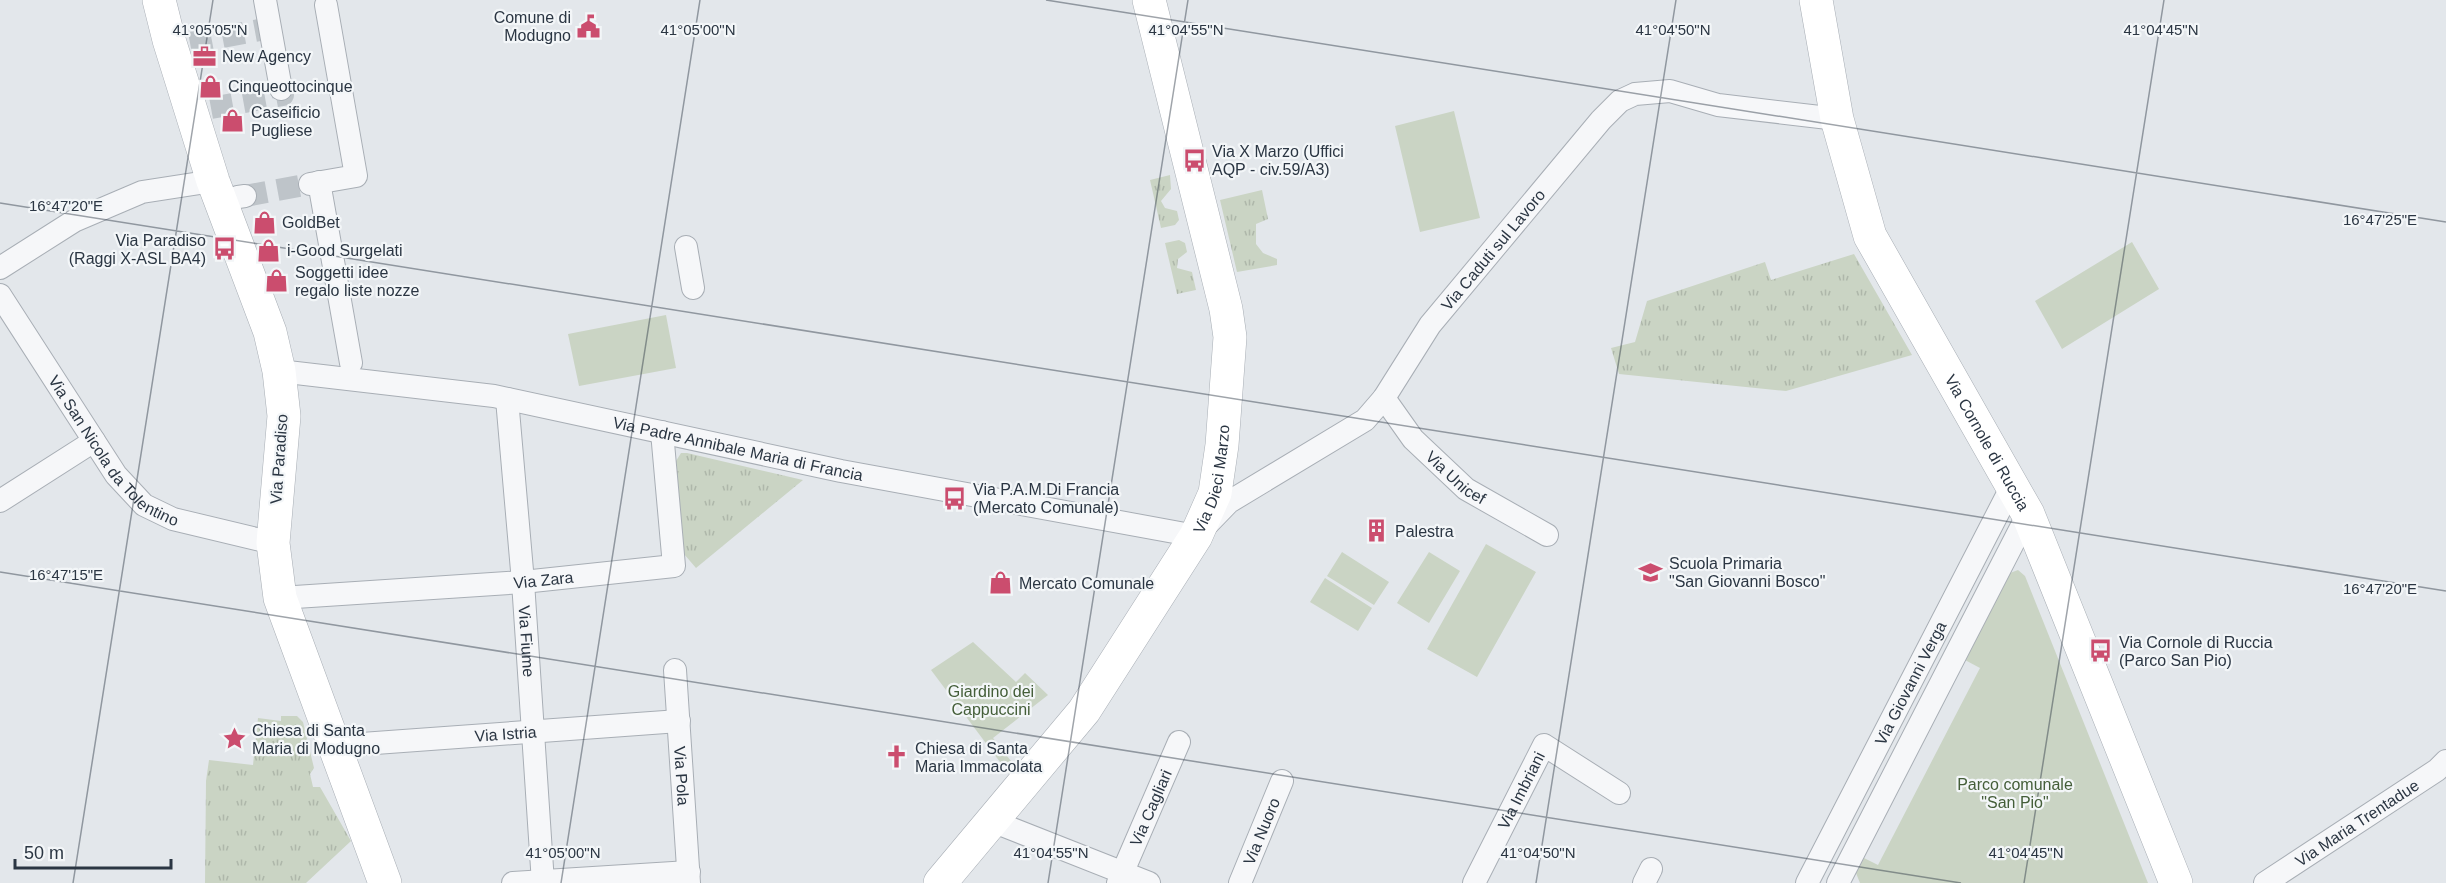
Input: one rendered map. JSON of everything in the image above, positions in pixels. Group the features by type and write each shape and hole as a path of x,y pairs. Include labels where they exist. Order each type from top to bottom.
{"street":[{"name":"Via Paradiso","path":"159,0 169,40 232,192 279,371 284,425 273,543 280,598 385,883"},
{"path":"265,0 281,89"},
{"name":"Via Dieci Marzo","path":"940,883 1084,711 1196,536 1215,493 1226,404 1230,337 1226,309 1149,0"},
{"name":"Via Cornole di Ruccia","path":"1815,0 1837,120 1870,236 2028,514 2176,883"},
{"path":"326,4 356,176 315,183 351,363"},
{"name":"Via Caduti sul Lavoro","path":"1196,536 1229,502 1365,420 1384,398 1430,325 1601,120 1620,101 1635,94 1670,92 1718,105 1837,120"},
{"path":"0,268 74,221 142,192 232,192"},
{"path":"686,247 693,288"},
{"name":"Via San Nicola da Tolentino","path":"0,294 116,476 144,505 173,519 273,543"},
{"name":"Via Padre Annibale Maria di Francia","path":"279,371 507,399 841,471 1196,536"},
{"name":"Via Unicef","path":"1384,398 1413,439 1466,489 1547,535"},
{"name":"Via Fiume","path":"507,399 523,582 543,882"},
{"name":"Via Zara","path":"280,598 523,582 674,566 662,432"},
{"path":"0,501 94,441"},
{"name":"Via Giovanni Verga","path":"1807,883 2013,484"},
{"name":"Via Giovanni Verga","path":"1838,883 2028,514"},
{"name":"Via Pola","path":"675,670 689,877"},
{"name":"Via Istria","path":"334,746 679,721"},
{"name":"Via Cagliari","path":"1120,878 1179,742"},
{"name":"Via Imbriani","path":"1474,883 1544,745 1619,793"},
{"name":"Via Maria Trentadue","path":"2265,883 2419,783 2446,760"},
{"name":"Via Nuoro","path":"1240,883 1282,781"},
{"path":"992,821 1120,878 1149,883"},
{"path":"513,883 689,877"}],"green space":[{"path":"1454,111 1480,218 1420,232 1395,126"},
{"path":"1170,175 1171,189 1161,201 1165,208 1177,211 1179,220 1175,225 1161,228 1150,180"},
{"path":"1262,190 1268,219 1256,224 1256,244 1263,253 1277,259 1277,265 1237,272 1220,200"},
{"path":"1179,240 1185,243 1187,252 1178,259 1177,268 1192,272 1196,290 1177,294 1165,243"},
{"path":"2132,242 2159,289 2062,349 2035,301"},
{"path":"1854,254 1912,355 1786,391 1619,374 1611,348 1635,342 1647,301 1765,262 1771,280"},
{"path":"666,315 676,368 579,386 568,334"},
{"path":"681,453 803,480 696,568 684,554 676,461"},
{"path":"1486,544 1536,572 1477,677 1427,649"},
{"path":"1342,552 1389,582 1374,605 1327,576"},
{"path":"1429,552 1460,571 1429,623 1397,603"},
{"name":"Parco comunale \"San Pio\"","path":"2018,570 2025,576 2148,883 1860,883 1856,873 1864,858 1878,865 1980,668 1965,660 2010,573"},
{"path":"1325,578 1372,608 1358,631 1310,602"},
{"name":"Giardino dei Cappuccini","path":"973,642 1016,682 1025,673 1048,695 993,738 1018,770 1012,778 931,670"},
{"path":"281,716 297,716 303,722 314,768 310,774 313,787 320,787 351,841 306,883 205,883 206,781 209,760 253,765 258,718 281,721"}],"tunnel":[{"path":"190,43 270,28"},
{"path":"211,108 283,95 281,89"},
{"path":"245,196 310,184"}],"place":[{"name":"Comune di Modugno","path":"589,26"},
{"name":"New Agency","path":"204,56"},
{"name":"Cinqueottocinque","path":"210,86"},
{"name":"Caseificio Pugliese","path":"233,121"},
{"name":"Via X Marzo (Uffici AQP - civ.59/A3)","path":"1194,160"},
{"name":"GoldBet","path":"264,222"},
{"name":"Via Paradiso (Raggi X-ASL BA4)","path":"224,249"},
{"name":"i-Good Surgelati","path":"269,250"},
{"name":"Soggetti idee regalo liste nozze","path":"277,281"},
{"name":"Via P.A.M.Di Francia (Mercato Comunale)","path":"955,498"},
{"name":"Palestra","path":"1377,531"},
{"name":"Scuola Primaria \"San Giovanni Bosco\"","path":"1651,572"},
{"name":"Mercato Comunale","path":"1001,583"},
{"name":"Via Cornole di Ruccia (Parco San Pio)","path":"2101,651"},
{"name":"Chiesa di Santa Maria di Modugno","path":"234,739"},
{"name":"Chiesa di Santa Maria Immacolata","path":"897,757"}]}
